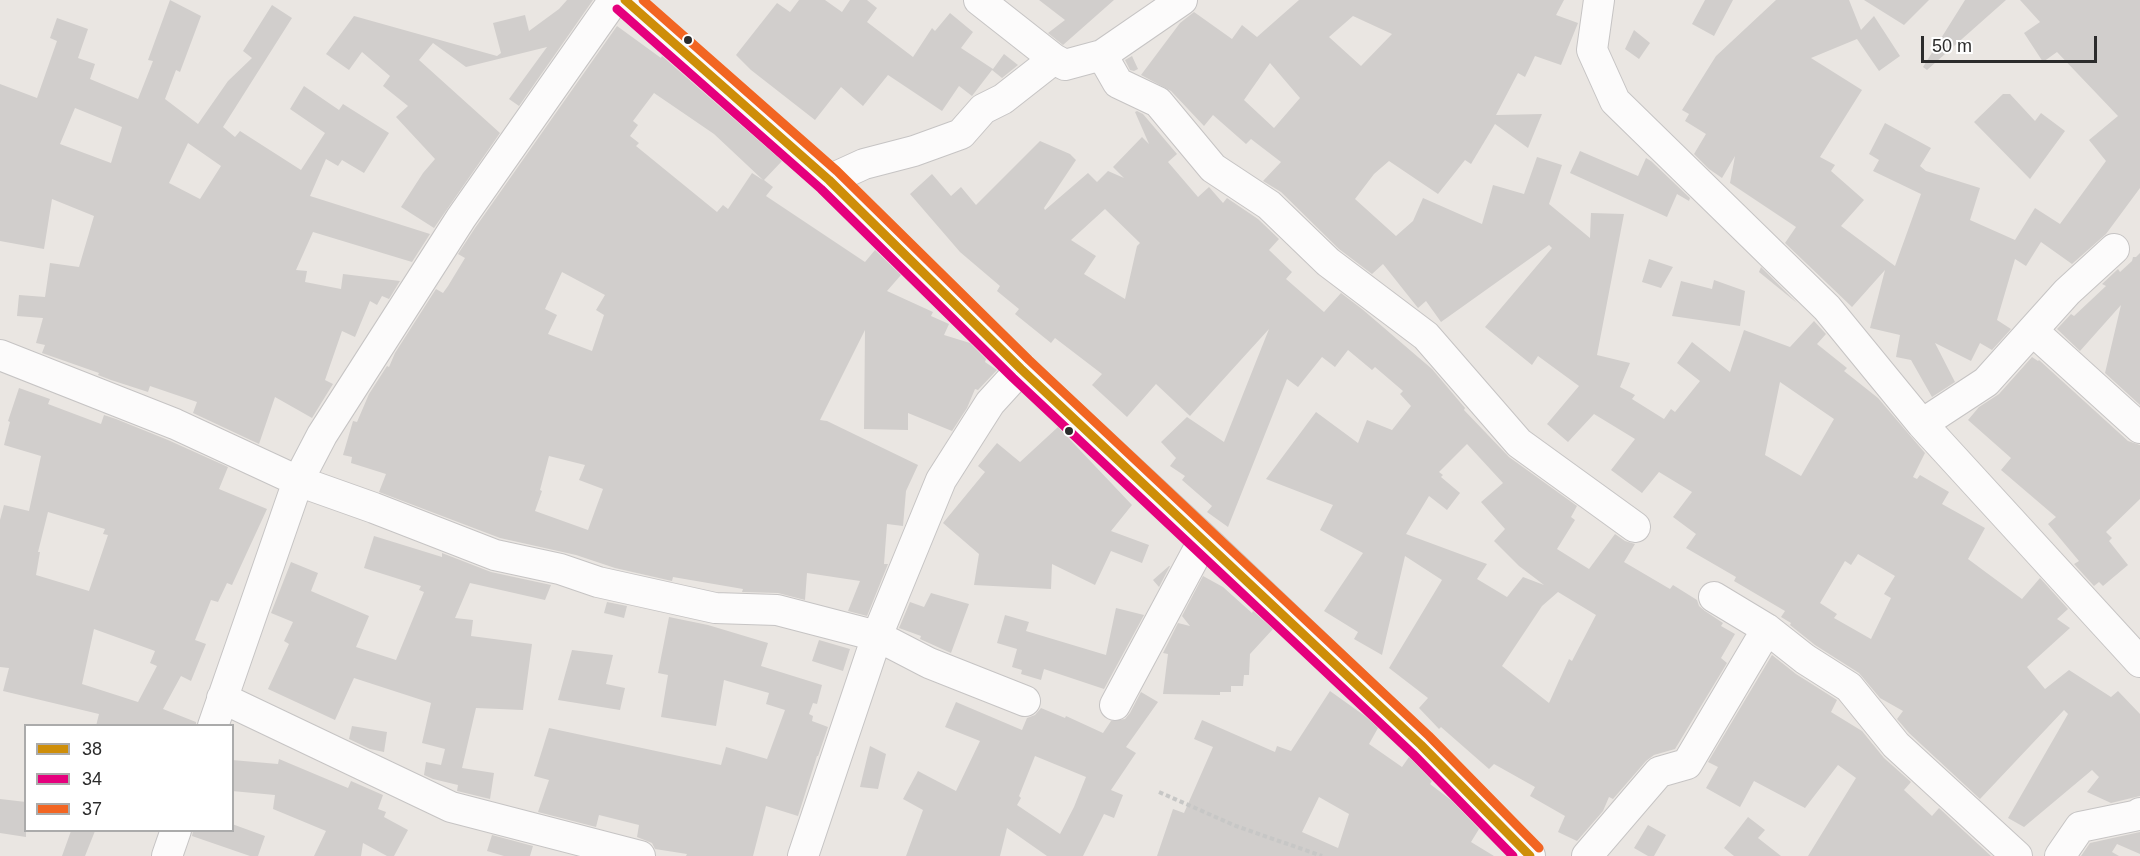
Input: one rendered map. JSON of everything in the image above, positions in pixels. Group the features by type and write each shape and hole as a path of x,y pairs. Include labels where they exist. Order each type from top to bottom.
{"street":[{"path":"214,724 298,481 322,435 461,218 614,0"},
{"path":"625,0 829,180 1021,369 1204,538 1421,745 1530,856"},
{"path":"979,0 1054,59 1065,65 1102,55 1182,0"},
{"path":"1599,0 1592,50 1615,101 1827,308 1922,424 2140,662"},
{"path":"1102,55 1118,83 1158,102 1214,168 1269,205 1328,262 1426,336 1519,443 1635,527"},
{"path":"829,180 864,164 914,151 962,134 983,109 1003,99 1054,59"},
{"path":"1922,424 1986,382 2067,292 2114,249"},
{"path":"2033,331 2140,428"},
{"path":"0,355 175,424 298,481 495,555 560,569 598,582 715,608 777,610 877,636 929,663 1025,701"},
{"path":"803,856 877,636 941,480 990,404 1021,369"},
{"path":"1115,705 1204,538"},
{"path":"1714,597 1767,629 1805,659 1849,687 1896,745 2017,856"},
{"path":"1587,856 1659,772 1687,764 1767,629"},
{"path":"222,698 451,807 640,856"},
{"path":"2060,856 2080,827 2140,813"},
{"path":"167,856 176,832"}],"path":[{"path":"1159,792 1236,826 1322,856"}],"building":[{"path":"170,0 201,16 180,72 176,70 165,99 198,124 228,81 252,58 243,51 272,5 292,18 223,127 235,137 240,131 301,170 325,133 290,109 304,86 339,110 343,104 389,133 364,173 342,160 338,166 326,159 310,196 430,234 412,262 313,232 296,270 307,271 305,282 341,289 343,274 400,281 389,299 382,296 377,305 370,301 355,337 342,331 325,380 333,384 312,418 275,397 259,444 193,413 197,402 150,386 148,392 42,353 45,345 36,343 43,318 17,316 19,295 45,297 50,263 79,267 94,216 52,199 44,249 0,241 0,84 37,98 57,41 50,38 57,18 88,29 78,58 95,64 90,79 138,99 153,61 148,60","holes":["75,108 122,127 111,163 60,144","188,143 221,166 200,199 169,183"]},
{"path":"567,0 593,0 519,106 509,99 547,47 466,67 433,43 419,60 500,133 434,228 401,207 435,159 396,117 408,106 383,86 390,76 362,52 349,70 326,54 354,16 497,56 501,53 493,23 525,15 529,31 559,9"},
{"path":"799,0 825,0 842,12 850,0 867,0 877,8 867,22 913,57 932,28 935,31 950,13 973,32 961,48 993,69 1004,54 1018,65 1002,78 992,70 972,96 959,86 942,111 888,75 863,106 841,87 815,120 751,70 736,55 777,3 790,12"},
{"path":"1039,0 1114,0 1063,45 1048,33 1065,20"},
{"path":"1299,0 1564,0 1556,15 1578,23 1561,65 1535,56 1525,77 1518,73 1496,115 1542,114 1528,148 1495,124 1471,164 1465,160 1438,194 1389,161 1374,174 1355,199 1396,236 1413,221 1423,198 1482,224 1493,185 1524,194 1537,157 1562,165 1549,204 1590,238 1591,213 1624,214 1597,355 1630,363 1620,387 1635,395 1632,399 1664,419 1671,409 1675,412 1700,381 1677,363 1692,342 1730,372 1744,330 1790,347 1814,321 1826,334 1817,344 1847,368 1844,371 1878,398 1925,453 1913,477 1917,479 1920,475 1949,492 1942,504 1985,528 1968,559 2022,599 2040,578 2068,609 2057,619 2070,628 2027,667 2045,689 2069,670 2111,697 2118,691 2140,714 2140,796 2111,803 2087,792 2099,777 2092,770 2024,827 2008,818 2068,714 2064,710 1980,799 1909,733 1897,719 1903,711 1880,698 1859,673 1815,645 1790,625 1791,623 1781,617 1785,611 1734,581 1736,577 1686,548 1696,534 1673,517 1692,492 1659,472 1642,493 1611,470 1635,439 1594,414 1568,442 1547,424 1579,386 1538,356 1532,365 1485,327 1552,248 1549,245 1441,322 1426,301 1418,308 1383,264 1372,274 1339,249 1281,192 1263,181 1281,162 1251,139 1246,144 1213,115 1204,126 1171,91 1141,75 1180,23 1194,12 1232,39 1242,25 1257,37","holes":["1353,16 1392,34 1361,66 1329,37","1270,63 1300,98 1274,128 1244,100","1780,382 1834,419 1801,476 1765,455","1858,554 1895,576 1884,594 1891,598 1871,639 1834,618 1837,614 1820,603 1845,561 1851,565"]},
{"path":"1705,0 1733,0 1714,36 1692,24"},
{"path":"1776,0 1849,0 1861,30 1874,16 1900,56 1879,71 1857,39 1811,58 1862,90 1820,157 1835,165 1831,171 1864,200 1841,226 1895,266 1921,194 1873,171 1879,160 1869,154 1885,123 1931,148 1920,166 1926,171 1980,188 1970,220 2015,240 2035,208 2060,224 2106,161 2089,140 2118,116 2057,52 2043,62 2024,33 2040,22 2020,0 2140,0 2140,188 2106,234 2072,264 2041,242 2026,266 2015,259 1997,320 2011,329 1992,350 1980,343 1971,361 1935,343 1955,382 1932,397 1911,360 1896,357 1900,335 1870,328 1885,270 1852,307 1785,243 1796,227 1730,183 1735,156 1722,178 1694,154 1706,134 1685,121 1689,114 1682,110 1716,56"},
{"path":"1864,0 1929,0 1904,25"},
{"path":"1965,0 2006,0 1927,70 1923,67"},
{"path":"617,26 661,58 662,56 782,161 764,180 773,187 766,196 865,262 875,250 901,275 887,291 933,312 931,316 949,324 944,335 970,343 986,359 985,362 997,370 978,390 975,389 967,408 952,431 908,413 908,430 864,429 865,330 820,420 827,421 918,465 906,491 903,526 887,524 884,564 888,564 867,616 848,611 860,581 807,573 805,600 778,593 742,592 743,589 673,577 672,581 615,568 576,555 500,538 379,492 386,474 351,463 352,457 343,455 353,421 357,422 369,394 387,366 389,367 395,353 436,289 443,293 448,286 465,258 458,254","holes":["654,93 714,134 763,180 752,173 728,209 723,205 717,212 636,146 639,143 630,136 638,125 633,121","562,272 605,295 596,310 604,315 592,351 548,334 557,315 545,309","549,456 585,465 579,480 603,489 588,530 535,511 542,491 540,490"]},
{"path":"1634,30 1650,43 1639,59 1625,49"},
{"path":"1132,56 1138,69 1134,71 1130,70 1125,60"},
{"path":"2003,94 2010,94 2035,121 2041,113 2065,131 2030,179 1974,122"},
{"path":"1135,112 1143,114 1177,154 1168,162 1198,197 1209,187 1223,203 1227,198 1258,219 1279,239 1269,250 1292,272 1286,279 1324,312 1341,293 1362,309 1432,369 1465,408 1464,410 1509,457 1577,506 1571,517 1575,520 1557,549 1589,569 1615,534 1635,544 1624,562 1670,589 1673,585 1697,600 1699,606 1723,623 1721,626 1735,634 1721,658 1727,663 1675,749 1654,755 1646,761 1613,799 1609,797 1603,811 1577,841 1558,832 1565,816 1530,796 1535,787 1494,764 1489,769 1441,727 1439,729 1419,708 1428,698 1389,668 1442,580 1405,556 1382,655 1354,639 1358,632 1324,611 1363,553 1320,530 1333,505 1266,479 1316,412 1358,443 1367,420 1392,430 1411,406 1400,394 1403,391 1375,367 1372,370 1348,350 1335,367 1322,357 1298,387 1287,379 1228,527 1207,512 1212,506 1182,480 1185,476 1170,466 1176,458 1161,442 1187,417 1224,442 1269,329 1190,416 1156,384 1127,417 1092,385 1102,374 1055,338 1051,343 1015,314 1019,309 997,291 1000,286 960,252 910,194 932,174 951,196 961,187 976,205 1040,141 1070,154 1076,160 1044,208 1045,210 1088,173 1097,182 1108,171 1124,178 1113,167 1142,137 1149,144","holes":["1105,209 1140,243 1137,246 1125,299 1084,274 1096,256 1071,240","1467,444 1503,483 1481,502 1505,529 1494,541 1519,566 1544,585 1523,577 1507,597 1477,579 1487,564 1406,534 1429,496 1447,510 1460,493 1441,477 1443,475 1439,472","1558,592 1596,615 1572,661 1569,659 1549,703 1502,666 1542,606"]},
{"path":"1580,151 1638,176 1646,158 1690,198 1689,201 1677,194 1667,217 1570,173"},
{"path":"2140,253 2140,405 2105,373 2121,305 2080,351 2057,329 2071,314 2074,316 2106,286 2102,284 2118,269 2120,272 2132,261 2133,257"},
{"path":"1649,259 1673,267 1661,288 1642,282"},
{"path":"1761,267 1797,303 1759,272"},
{"path":"1714,280 1745,291 1740,326 1672,316 1681,281 1712,289"},
{"path":"2032,357 2039,360 2128,441 2140,445 2140,499 2106,532 2112,538 2109,541 2128,565 2103,586 2099,582 2094,586 2074,564 2079,561 2048,524 2056,517 2001,470 2011,458 1968,420 1979,407 1999,394"},
{"path":"19,388 50,399 48,404 101,424 104,415 116,419 228,467 219,489 267,509 232,585 227,583 218,602 211,600 195,640 206,644 191,681 181,676 163,709 196,722 196,724 96,724 99,714 3,691 9,668 0,667 0,520 4,505 29,511 41,456 4,445 10,422 8,421","holes":["48,512 105,529 103,534 108,535 89,591 36,575 40,552 38,552","94,629 155,651 150,663 157,666 138,702 82,684"]},
{"path":"1058,427 1132,505 1111,531 1149,545 1142,563 1111,551 1095,585 1052,564 1051,589 974,585 979,554 943,523 985,472 978,466 997,443 1020,462"},
{"path":"374,536 442,557 442,553 491,572 551,585 545,600 470,583 455,618 473,620 471,636 532,644 523,710 476,708 462,768 494,773 490,799 457,791 458,785 424,775 426,762 441,765 445,749 422,743 431,703 354,678 335,720 268,689 289,644 284,641 293,622 271,613 291,562 318,573 311,591 369,616 356,647 396,660 424,592 419,590 421,586 364,568"},
{"path":"1170,566 1159,587 1153,580"},
{"path":"1203,576 1223,587 1273,629 1250,654 1249,675 1244,675 1243,686 1231,686 1231,692 1220,692 1220,695 1163,694 1168,654 1163,653 1178,623 1190,626 1182,616"},
{"path":"931,593 969,604 951,653 920,639 921,636 899,628 910,602 924,607"},
{"path":"607,602 627,606 624,618 604,613"},
{"path":"1116,608 1144,615 1104,689 1044,669 1041,680 1021,674 1022,670 1012,667 1017,649 997,643 1005,615 1029,622 1026,631 1106,655"},
{"path":"669,617 708,625 768,643 761,666 822,685 817,704 813,703 809,714 813,716 812,721 828,727 798,816 766,806 753,856 686,856 687,854 655,849 652,843 637,837 639,825 599,815 596,827 538,812 549,780 534,776 549,728 721,765 726,747 767,759 785,710 766,704 769,693 724,680 716,726 661,717 668,675 658,673"},
{"path":"819,640 850,649 843,671 812,661"},
{"path":"572,650 613,655 606,684 625,688 620,710 558,700"},
{"path":"1772,655 1796,674 1837,700 1831,712 1862,731 1884,758 1911,782 1904,790 1932,816 1939,808 1991,856 1808,856 1856,778 1838,765 1805,808 1754,781 1740,807 1706,788 1718,767 1708,762"},
{"path":"1330,691 1378,728 1369,744 1402,767 1409,757 1432,781 1430,784 1451,800 1479,829 1471,842 1494,856 1157,856 1173,809 1184,813 1213,747 1194,739 1202,720 1275,752 1277,746 1291,751","holes":["1319,797 1349,814 1338,848 1302,832"]},
{"path":"1141,692 1158,702 1126,747 1136,753 1111,790 1123,795 1114,818 1104,814 1083,856 1047,856 1007,828 1000,856 906,856 923,810 903,799 918,771 956,791 980,741 945,727 956,702 1022,730 1027,718 1035,715 1041,708 1065,718 1066,716 1103,733 1111,721 1125,719","holes":["1035,756 1086,777 1060,834 1017,805"]},
{"path":"352,726 387,732 384,752 370,749 349,739"},
{"path":"870,746 886,754 878,789 860,787"},
{"path":"279,759 348,788 351,781 383,795 378,809 386,812 384,817 408,830 394,856 387,856 363,843 361,856 314,856 326,831 273,809 275,795 234,791 234,760 278,764"},
{"path":"0,799 24,802 26,837 0,833"},
{"path":"1748,817 1765,830 1758,838 1781,856 1734,856 1724,848"},
{"path":"234,825 265,836 258,856 250,856 192,836 193,832 234,832"},
{"path":"1648,825 1666,835 1654,856 1648,856 1634,848"},
{"path":"71,832 95,832 85,856 62,856"},
{"path":"2140,832 2140,854 2117,844 2112,852 2119,856 2081,856 2090,843"},
{"path":"492,835 533,846 530,856 504,856 487,851"}],"transit line":[{"name":"38","path":"625,0 829,180 1021,369 1421,745 1530,856"},
{"name":"37","path":"643,0 837,171 1029,360 1429,736 1539,848"},
{"name":"34","path":"617,9 821,189 1013,378 1413,754 1513,856"}]}
